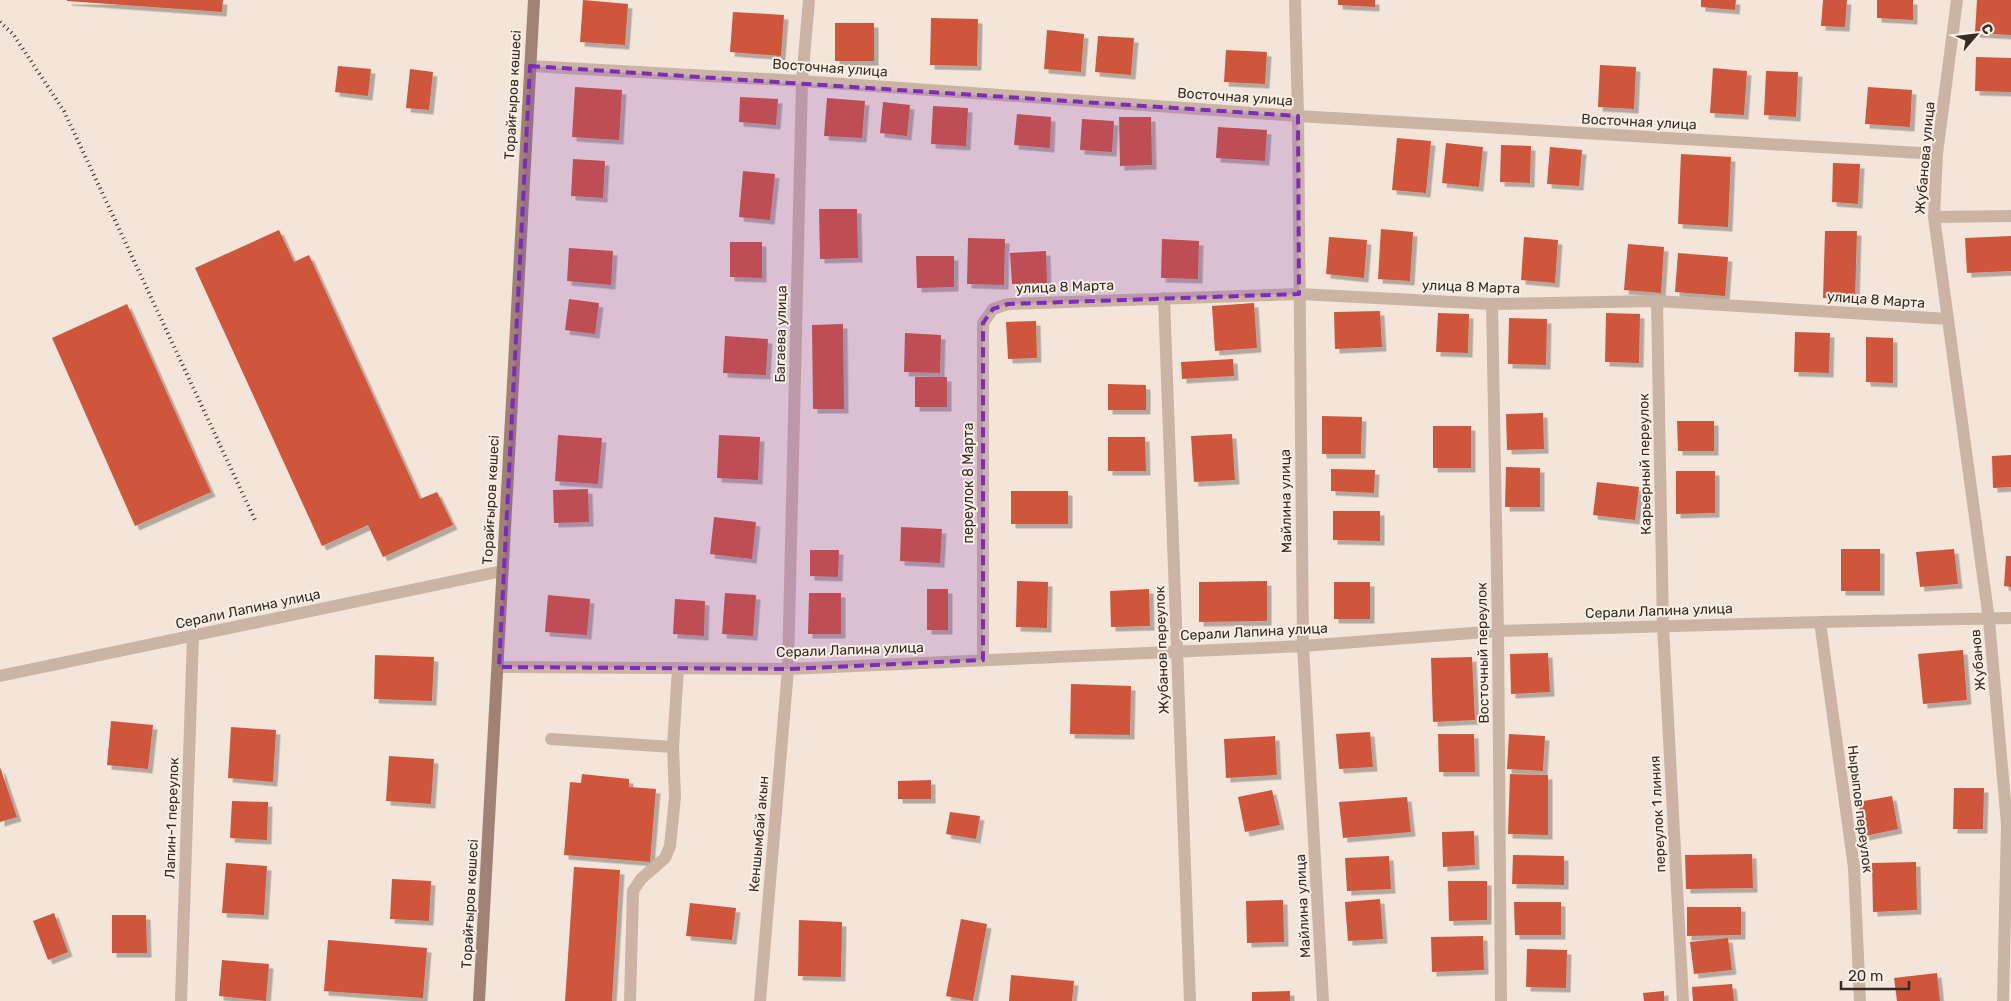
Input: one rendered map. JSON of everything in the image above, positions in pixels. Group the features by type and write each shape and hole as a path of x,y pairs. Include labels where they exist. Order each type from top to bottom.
{"street":[{"name":"Торайғыров көшесі","path":"479,1001 534,0"},
{"name":"Багаева улица","path":"788,669 802,81 810,0"},
{"name":"Майлина улица","path":"1295,0 1298,116 1303,646 1323,1001"},
{"name":"Жубанова улица","path":"1948,319 1934,217 1937,154 1957,0"},
{"name":"Восточная улица","path":"530,66 802,81 1298,116 1937,154"},
{"path":"1934,217 2011,216"},
{"name":"улица 8 Марта","path":"993,309 1008,304 1300,294 1492,304 1657,301 1948,319"},
{"name":"Жубанов переулок","path":"1164,298 1190,1001"},
{"name":"Карьерный переулок","path":"1657,301 1663,626"},
{"name":"Восточный переулок","path":"1492,304 1498,631 1501,1001"},
{"name":"переулок 8 Марта","path":"983,660 983,323 993,309"},
{"name":"Жубанов","path":"1948,319 1990,620 2007,824 2003,1001"},
{"name":"Серали Лапина улица","path":"0,676 502,571"},
{"name":"Серали Лапина улица","path":"498,667 788,669 1303,646 1498,631 2011,618"},
{"name":"Нырыпов переулок","path":"1820,622 1854,868 1860,1001"},
{"name":"переулок 1 линия","path":"1663,626 1683,1001"},
{"name":"Лапин-1 переулок","path":"181,1001 193,635"},
{"path":"630,1001 633,891 641,879 665,858 670,846 676,797 673,747 678,668"},
{"name":"Кеншымбай акын","path":"760,1001 788,669"},
{"path":"551,739 673,747"}],"highlighted area":[{"path":"530,66 1298,116 1299,294 1008,304 993,309 983,323 983,660 788,669 499,667"}],"building":[{"path":"67,0 223,0 222,12"},
{"path":"583,0 628,4 625,45 580,42"},
{"path":"1338,0 1375,0 1375,7 1338,5"},
{"path":"1701,0 1736,0 1735,10 1701,7"},
{"path":"1823,0 1847,0 1845,27 1821,26"},
{"path":"1877,0 1913,0 1913,20 1877,18"},
{"path":"1977,0 2011,0 2011,35 1975,33"},
{"path":"733,12 784,15 781,56 730,52"},
{"path":"931,18 978,19 977,66 930,65"},
{"path":"835,23 874,23 874,61 835,61"},
{"path":"1047,30 1084,34 1081,72 1044,69"},
{"path":"1098,36 1134,38 1131,75 1095,72"},
{"path":"1226,50 1267,52 1265,84 1224,82"},
{"path":"1976,57 2011,58 2011,92 1975,91"},
{"path":"1600,65 1636,67 1634,109 1598,107"},
{"path":"338,66 371,69 368,96 335,92"},
{"path":"1713,68 1747,71 1744,115 1710,113"},
{"path":"410,69 433,72 429,110 406,108"},
{"path":"1766,71 1798,72 1796,117 1764,115"},
{"path":"575,87 622,90 619,140 572,137"},
{"path":"1868,87 1912,90 1910,127 1865,124"},
{"path":"740,97 778,99 776,125 739,122"},
{"path":"827,98 865,101 862,138 824,136"},
{"path":"883,102 910,105 907,136 880,133"},
{"path":"933,106 968,108 966,146 931,144"},
{"path":"1017,114 1051,117 1050,148 1014,145"},
{"path":"1119,117 1151,117 1152,165 1120,166"},
{"path":"1082,119 1114,121 1112,152 1080,150"},
{"path":"1218,127 1267,130 1265,161 1216,158"},
{"path":"1397,138 1431,141 1426,193 1392,190"},
{"path":"1446,143 1483,147 1479,187 1442,183"},
{"path":"1501,145 1531,146 1530,183 1500,182"},
{"path":"1550,147 1582,150 1579,186 1547,184"},
{"path":"1681,154 1731,157 1728,227 1678,224"},
{"path":"573,159 605,161 603,198 571,196"},
{"path":"1833,163 1860,164 1858,204 1832,202"},
{"path":"743,171 775,174 770,220 739,217"},
{"path":"819,209 857,209 858,258 820,259"},
{"path":"1381,229 1413,232 1410,281 1378,279"},
{"path":"279,230 294,262 309,255 420,499 437,492 453,525 383,557 368,525 322,546 195,268"},
{"path":"1825,231 1857,231 1855,299 1823,298"},
{"path":"2011,236 2011,271 1967,273 1965,238"},
{"path":"1329,237 1367,240 1364,278 1326,274"},
{"path":"1524,237 1558,240 1555,283 1521,280"},
{"path":"968,238 1005,239 1004,285 967,284"},
{"path":"1162,239 1199,241 1198,279 1161,278"},
{"path":"730,242 762,242 762,278 730,277"},
{"path":"1628,244 1664,247 1661,293 1624,290"},
{"path":"569,248 613,251 611,285 567,281"},
{"path":"1046,251 1047,283 1012,284 1010,253"},
{"path":"1678,253 1728,257 1725,296 1675,292"},
{"path":"916,256 954,256 954,287 917,288"},
{"path":"569,299 599,303 595,334 565,330"},
{"path":"1254,303 1257,348 1215,351 1212,306"},
{"path":"127,304 211,492 135,526 52,338"},
{"path":"1380,311 1382,347 1335,349 1334,312"},
{"path":"1438,313 1469,314 1468,353 1436,352"},
{"path":"1606,313 1640,314 1639,363 1605,362"},
{"path":"1509,318 1547,319 1546,365 1508,364"},
{"path":"1036,321 1037,358 1008,359 1006,322"},
{"path":"843,324 844,409 813,409 812,325"},
{"path":"1795,332 1830,333 1829,373 1794,372"},
{"path":"905,333 941,335 940,373 904,372"},
{"path":"725,336 768,339 766,375 723,373"},
{"path":"1866,337 1893,338 1893,383 1866,382"},
{"path":"1233,359 1234,376 1182,379 1181,362"},
{"path":"915,377 947,377 947,407 915,407"},
{"path":"1108,384 1146,385 1146,410 1108,410"},
{"path":"1543,413 1544,449 1507,450 1506,414"},
{"path":"1322,416 1362,417 1361,454 1322,454"},
{"path":"1677,421 1714,421 1714,451 1678,451"},
{"path":"1433,426 1471,426 1471,468 1433,468"},
{"path":"1232,434 1235,480 1194,482 1191,436"},
{"path":"558,435 602,438 598,484 555,481"},
{"path":"719,435 760,437 758,480 717,478"},
{"path":"1108,437 1145,437 1146,471 1108,471"},
{"path":"2011,455 2011,487 1993,488 1992,456"},
{"path":"1506,467 1540,468 1540,507 1505,507"},
{"path":"1331,469 1375,470 1374,493 1331,491"},
{"path":"1676,471 1715,471 1715,513 1676,514"},
{"path":"1597,482 1639,487 1635,520 1593,515"},
{"path":"588,489 589,522 554,523 553,490"},
{"path":"1011,491 1068,491 1068,524 1011,524"},
{"path":"1333,511 1380,511 1380,541 1333,540"},
{"path":"714,517 756,522 752,559 710,554"},
{"path":"901,527 942,529 940,563 900,561"},
{"path":"1841,549 1880,549 1880,591 1841,591"},
{"path":"1954,549 1958,584 1920,587 1916,552"},
{"path":"810,550 839,550 838,577 810,576"},
{"path":"2006,556 2011,556 2011,587 2004,586"},
{"path":"1017,581 1048,582 1047,628 1016,627"},
{"path":"1267,581 1267,621 1199,622 1199,582"},
{"path":"1334,582 1370,582 1370,619 1334,619"},
{"path":"927,589 948,589 948,630 927,630"},
{"path":"1149,589 1150,626 1111,627 1110,591"},
{"path":"725,593 756,595 753,636 722,634"},
{"path":"809,593 841,593 841,634 808,634"},
{"path":"548,595 590,599 587,635 545,632"},
{"path":"675,599 705,601 704,636 673,634"},
{"path":"1963,650 1967,700 1923,704 1918,654"},
{"path":"1548,653 1550,692 1511,694 1510,654"},
{"path":"375,655 434,657 432,701 374,699"},
{"path":"1472,657 1475,720 1433,722 1431,658"},
{"path":"1071,684 1131,686 1130,735 1070,734"},
{"path":"111,721 153,725 148,769 107,765"},
{"path":"231,727 276,730 273,782 228,778"},
{"path":"1370,732 1373,767 1339,769 1336,734"},
{"path":"1438,734 1474,734 1475,772 1439,772"},
{"path":"1509,734 1545,736 1543,771 1507,769"},
{"path":"1275,736 1277,775 1226,778 1224,739"},
{"path":"389,756 434,759 431,804 386,801"},
{"path":"0,767 17,817 0,822"},
{"path":"582,774 629,779 629,787 656,789 650,862 564,855 570,782 581,783"},
{"path":"1510,774 1548,775 1548,835 1508,834"},
{"path":"931,780 931,799 898,799 898,781"},
{"path":"1954,788 1984,788 1983,829 1953,829"},
{"path":"1272,790 1280,825 1245,832 1238,797"},
{"path":"1892,796 1898,829 1865,836 1858,802"},
{"path":"1407,797 1411,832 1343,838 1339,802"},
{"path":"232,801 268,802 267,840 230,838"},
{"path":"950,812 980,816 976,839 946,834"},
{"path":"1474,831 1475,865 1443,867 1442,832"},
{"path":"1752,854 1753,888 1686,889 1685,855"},
{"path":"1513,855 1564,856 1564,885 1512,884"},
{"path":"1389,856 1391,889 1347,891 1345,858"},
{"path":"1916,862 1917,910 1873,912 1872,863"},
{"path":"226,863 267,866 264,915 222,913"},
{"path":"574,867 620,870 612,1001 565,1001"},
{"path":"392,879 431,881 429,921 390,919"},
{"path":"1448,881 1487,881 1487,920 1449,921"},
{"path":"1380,899 1383,939 1348,941 1345,902"},
{"path":"1283,900 1284,942 1247,943 1246,901"},
{"path":"1514,902 1561,902 1561,935 1515,935"},
{"path":"690,903 736,908 732,940 686,936"},
{"path":"1687,907 1741,907 1741,935 1687,936"},
{"path":"54,913 68,952 48,960 33,921"},
{"path":"112,915 146,915 147,953 112,953"},
{"path":"961,919 987,924 973,1001 946,996"},
{"path":"799,920 842,922 841,977 798,976"},
{"path":"1483,936 1484,970 1432,972 1431,937"},
{"path":"1728,938 1732,970 1694,974 1690,942"},
{"path":"328,940 427,948 423,998 324,991"},
{"path":"1527,949 1567,950 1566,988 1526,987"},
{"path":"222,960 269,964 266,1001 219,996"},
{"path":"1937,973 1940,1001 1897,1001 1894,978"},
{"path":"1011,975 1074,981 1072,1001 1009,1001"},
{"path":"1732,984 1734,1001 1693,1001 1692,987"},
{"path":"1290,991 1290,1001 1252,1001 1252,992"},
{"path":"1664,991 1664,1001 1644,1001 1643,993"}],"railway":[{"path":"0,22 13,34 64,111 255,520"}]}
